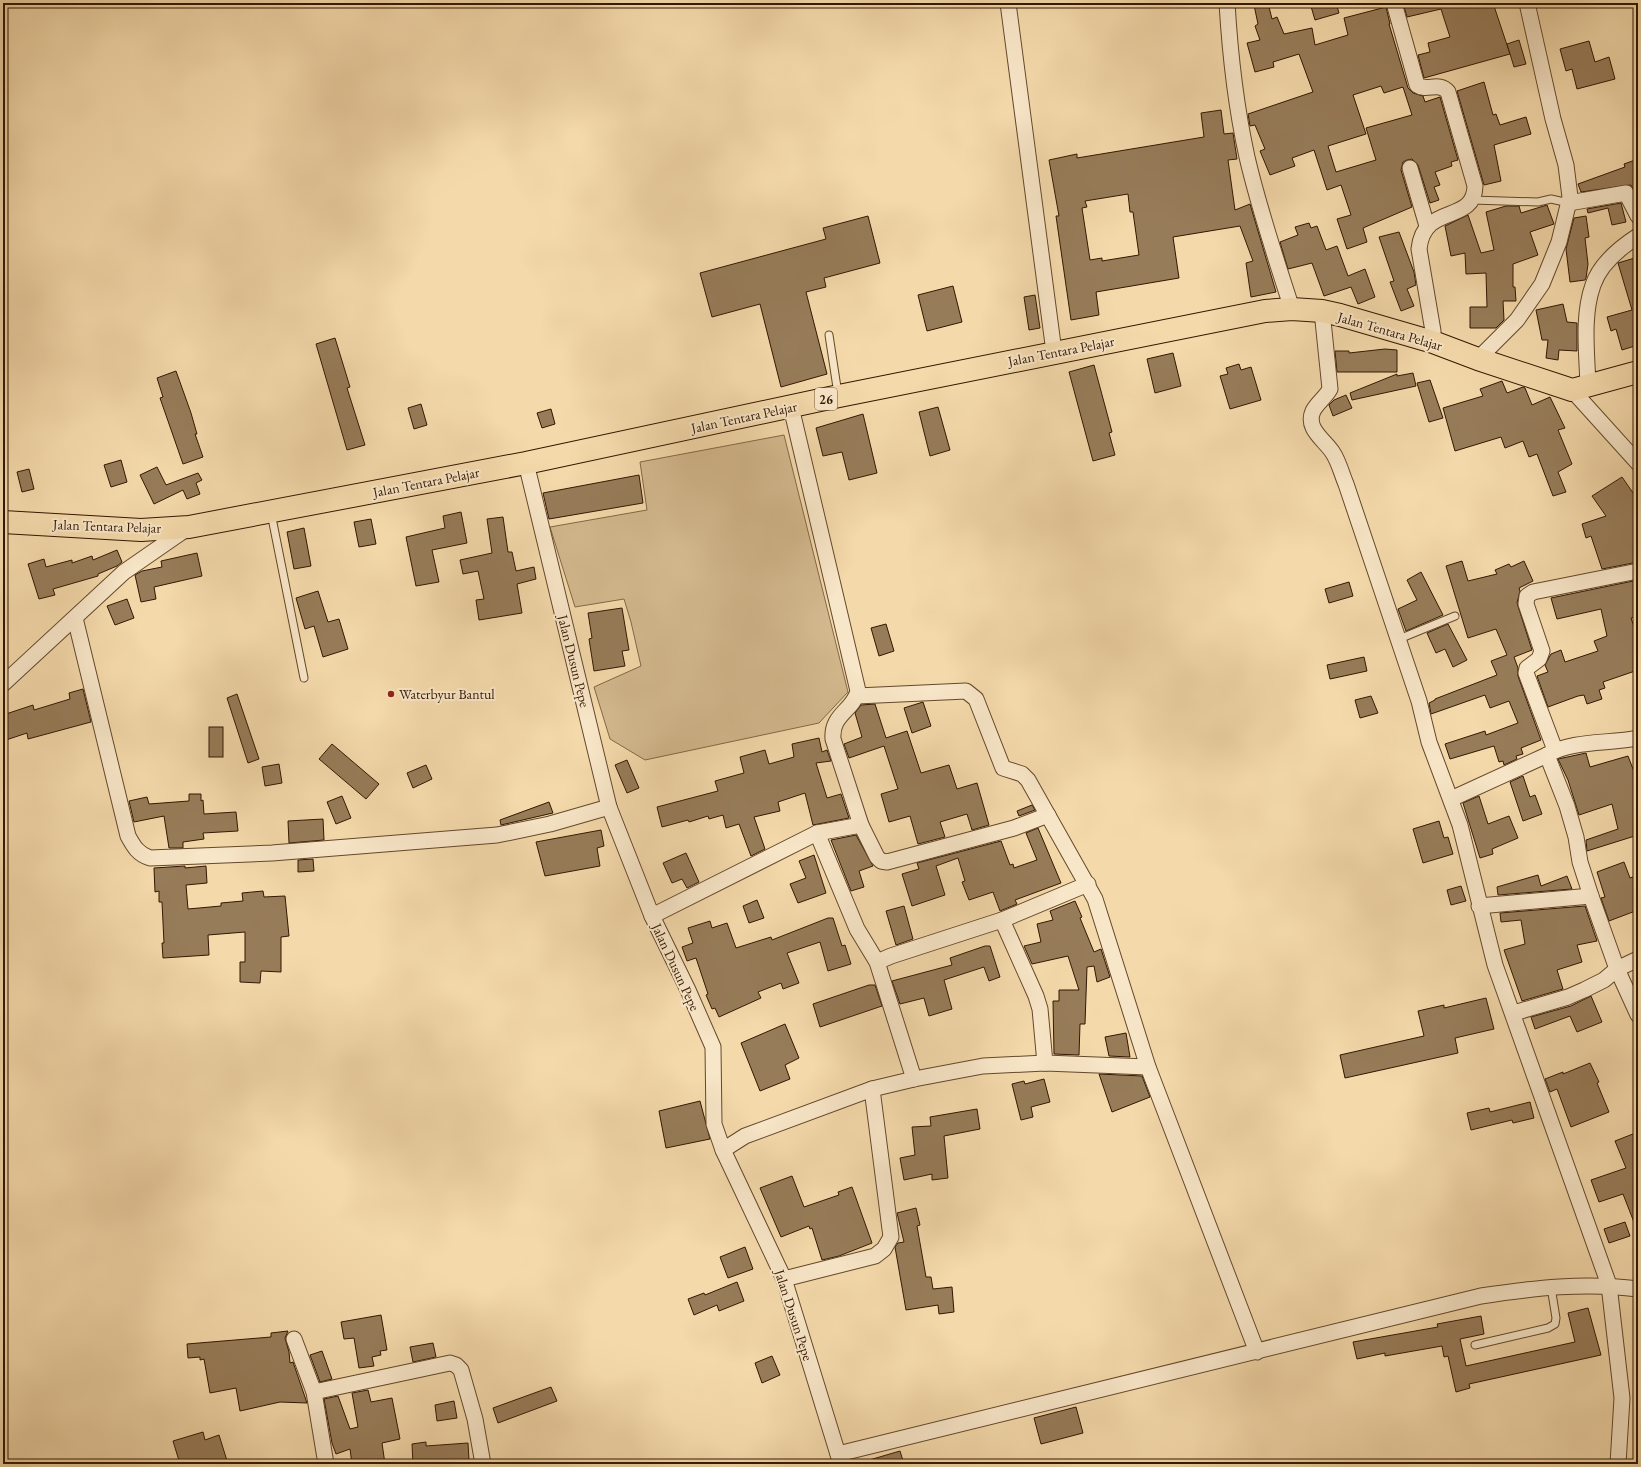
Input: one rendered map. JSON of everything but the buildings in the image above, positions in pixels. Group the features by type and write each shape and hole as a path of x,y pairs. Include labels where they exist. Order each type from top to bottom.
{"main road":[{"name":"Jalan Tentara Pelajar","path":"3,522 141,530 189,527 526,463 839,396 1265,311 1292,309 1322,311 1433,342 1478,359 1580,388"},
{"path":"1580,388 1638,372"}],"street":[{"path":"1008,3 1054,352"},
{"path":"1227,3 1229,35 1247,157 1255,189 1292,309"},
{"path":"1394,3 1417,85 1425,88 1438,86 1448,92 1475,186 1472,200 1467,206 1434,220 1427,226 1420,242 1419,249 1433,331 1433,342"},
{"path":"1478,359 1517,320 1542,284 1559,242 1570,197 1566,165 1553,119 1527,3"},
{"path":"1410,168 1427,226"},
{"path":"1569,203 1626,193 1638,216"},
{"path":"1638,236 1616,253 1600,271 1593,284 1588,304 1580,388 1638,463"},
{"path":"1322,311 1330,389 1313,410 1311,419 1314,430 1321,441 1333,453 1346,484 1419,701 1429,742 1460,825 1479,906 1495,965 1514,1013 1609,1285 1622,1398 1618,1464"},
{"path":"791,406 858,691 857,696 837,719 832,731 833,739 861,825 877,857 881,861 887,862 1014,828 1048,816"},
{"name":"Jalan Dusun Pepe","path":"526,463 609,807 652,916 688,990 713,1047 714,1124 723,1150 784,1278 839,1459"},
{"path":"3,684 124,572 189,527"},
{"path":"1638,571 1533,592 1527,596 1526,604 1542,651 1539,659 1527,668 1526,673 1567,806 1576,837 1580,862 1591,896 1617,969 1638,1015"},
{"path":"75,618 128,836 138,853 144,856 150,858 272,853 497,835 550,824 609,807"},
{"path":"857,696 966,691 976,699 1003,768 1022,774 1028,780 1088,884 1095,899 1148,1066 1257,1352"},
{"path":"1451,799 1551,753 1638,738"},
{"path":"652,916 817,834 861,825"},
{"path":"817,834 857,929 877,962 914,1079"},
{"path":"877,962 1002,920 1088,884"},
{"path":"1479,906 1591,896"},
{"path":"1002,920 1036,996 1040,1009 1045,1063"},
{"path":"1514,1013 1578,993 1604,980 1617,969 1638,959"},
{"path":"723,1150 745,1136 872,1089 914,1079 983,1066 1045,1063 1148,1066"},
{"path":"784,1278 875,1256 884,1249 891,1237 872,1089"},
{"path":"839,1459 1481,1296 1550,1287 1609,1285 1638,1289"},
{"path":"294,1339 314,1392 326,1464"},
{"path":"314,1392 450,1363 456,1365 462,1370 475,1419 483,1464"}],"lane":[{"path":"1472,200 1538,202 1551,199 1569,203"},
{"path":"829,335 839,396"},
{"path":"271,511 304,678"},
{"path":"1399,639 1455,616"},
{"path":"1475,1345 1548,1328 1554,1324 1556,1318 1550,1287"}],"shaded area":[{"path":"784,435 848,692 819,723 645,760 610,739 594,687 641,666 624,599 575,607 550,527 647,510 640,462"}],"place":[{"name":"Waterbyur Bantul","path":"391,694"}]}
